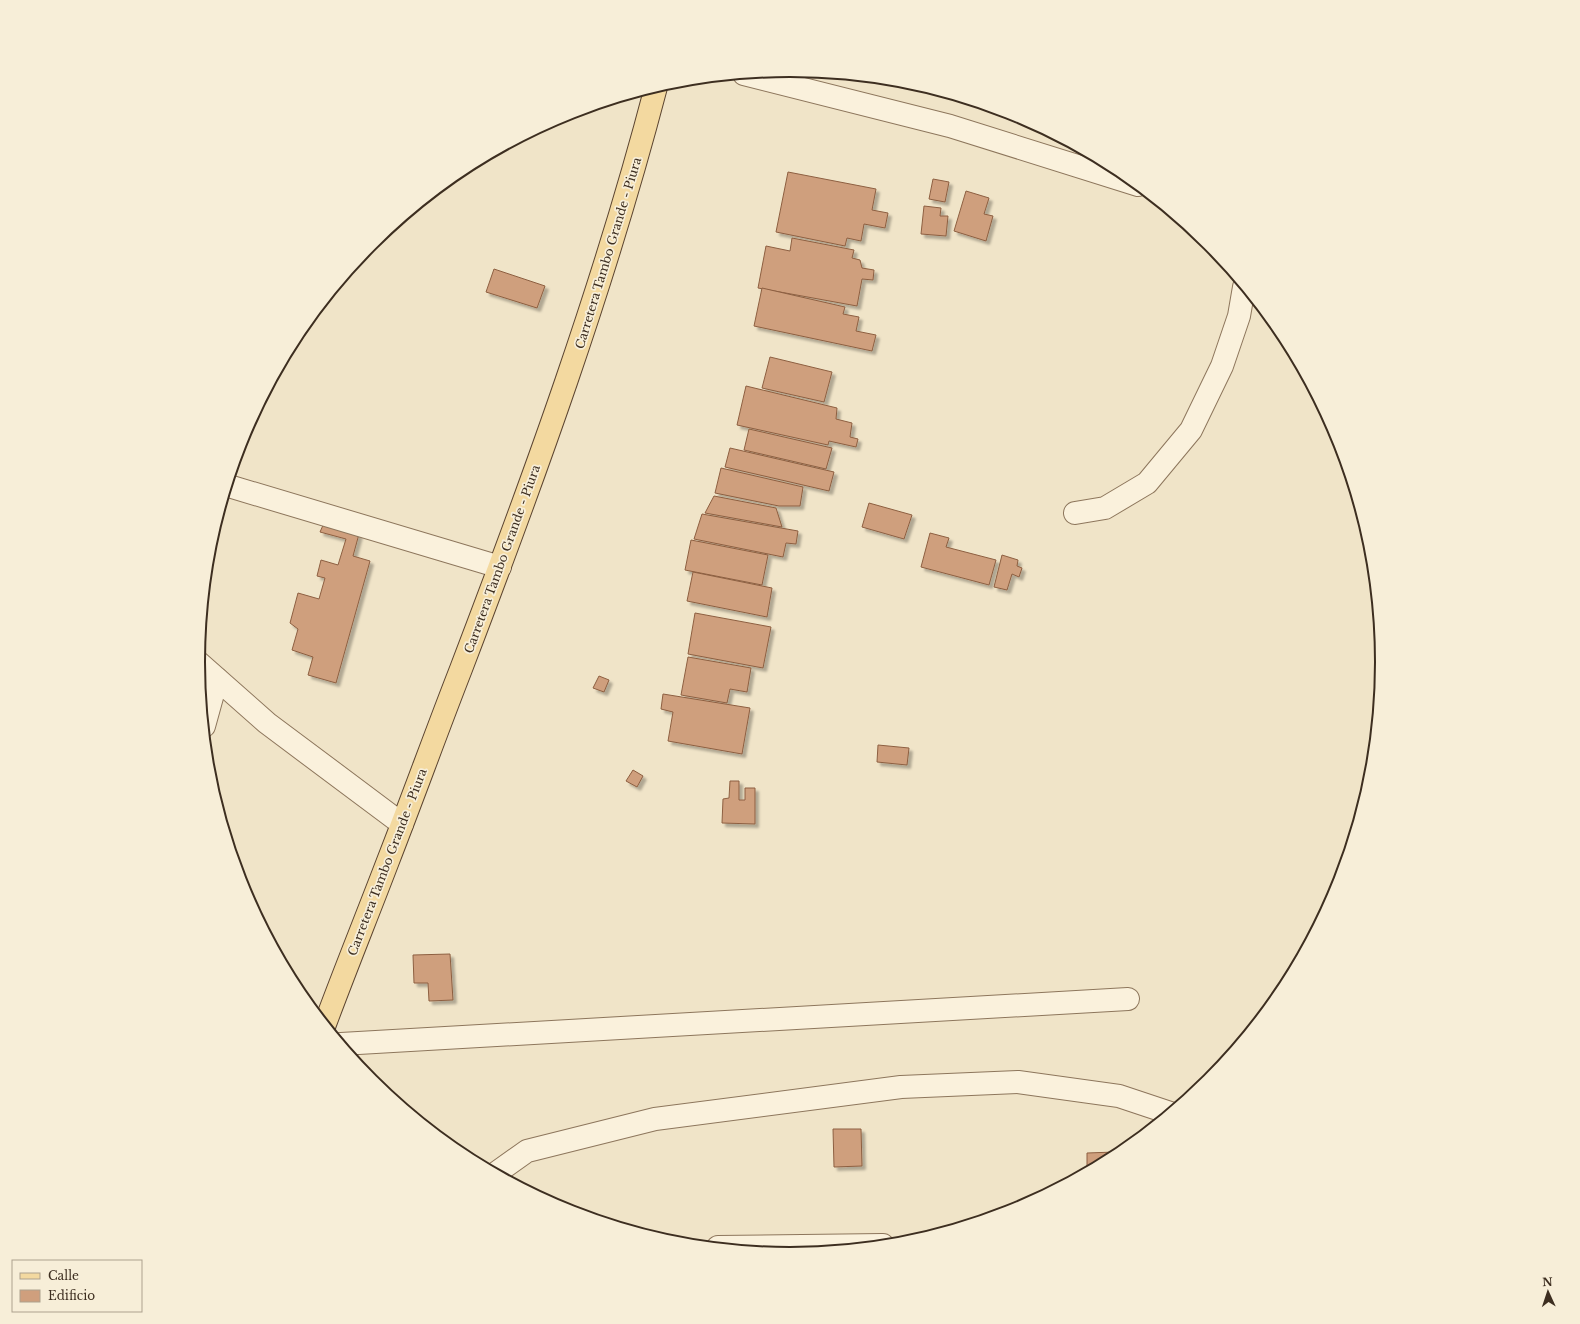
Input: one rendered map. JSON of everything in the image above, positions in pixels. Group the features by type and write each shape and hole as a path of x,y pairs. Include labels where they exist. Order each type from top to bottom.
{"main road":[{"name":"Carretera Tambo Grande - Piura","path":"327,1019 500,567 588,318 636,163 654,93"}],"street":[{"path":"759,78 950,126 1120,179"},
{"path":"1075,512 1105,508 1147,483 1190,430 1222,366 1238,316 1243,292"},
{"path":"232,487 500,567"},
{"path":"205,668 266,723 402,824"},
{"path":"207,714 217,679"},
{"path":"347,1044 1128,999"},
{"path":"500,1170 527,1151 655,1119 901,1086 1018,1082 1120,1096 1165,1111"},
{"path":"767,1246 832,1246"}],"building":[{"path":"788,172 876,189 872,210 888,213 885,228 864,224 861,241 847,238 845,246 776,232"},
{"path":"933,179 949,182 945,202 929,199"},
{"path":"966,191 989,198 984,214 993,216 986,241 954,231"},
{"path":"924,206 941,208 940,216 948,216 946,236 921,234"},
{"path":"792,238 854,250 852,258 860,260 862,268 874,270 873,280 862,279 857,306 758,288 766,246 790,251"},
{"path":"494,269 545,286 537,308 486,292"},
{"path":"762,288 845,307 843,314 859,317 856,331 876,335 872,351 754,326"},
{"path":"770,357 832,372 824,402 762,388"},
{"path":"746,386 837,408 836,419 852,423 850,437 858,439 856,447 829,441 828,445 737,425"},
{"path":"749,429 832,448 826,469 744,450"},
{"path":"730,448 834,472 829,491 725,467"},
{"path":"721,468 803,487 800,506 779,506 715,493"},
{"path":"714,496 776,508 782,527 705,513"},
{"path":"869,503 912,515 904,539 862,527"},
{"path":"702,514 798,531 796,544 786,543 783,557 694,539"},
{"path":"324,523 359,534 353,556 370,561 336,683 308,675 313,657 292,650 298,629 290,623 298,593 319,599 325,578 317,576 321,560 338,565 346,539 320,532"},
{"path":"930,533 949,538 946,547 996,560 989,585 921,567"},
{"path":"691,540 768,555 762,585 685,570"},
{"path":"1002,555 1018,560 1017,566 1022,568 1019,577 1012,574 1007,590 994,587"},
{"path":"693,572 772,588 767,617 687,601"},
{"path":"695,613 771,627 763,668 688,654"},
{"path":"688,657 751,668 747,692 730,689 727,703 681,695"},
{"path":"599,676 609,680 604,692 593,688"},
{"path":"663,694 750,708 742,754 668,741 673,712 661,709"},
{"path":"878,745 909,748 907,765 877,762"},
{"path":"633,770 643,776 637,787 626,781"},
{"path":"730,781 739,781 739,800 745,800 745,788 755,788 755,824 722,823 723,799 729,798"},
{"path":"450,954 453,1000 429,1001 428,983 414,983 413,955"},
{"path":"833,1129 861,1129 862,1166 834,1167"},
{"path":"1108,1152 1087,1166 1087,1153"}]}
